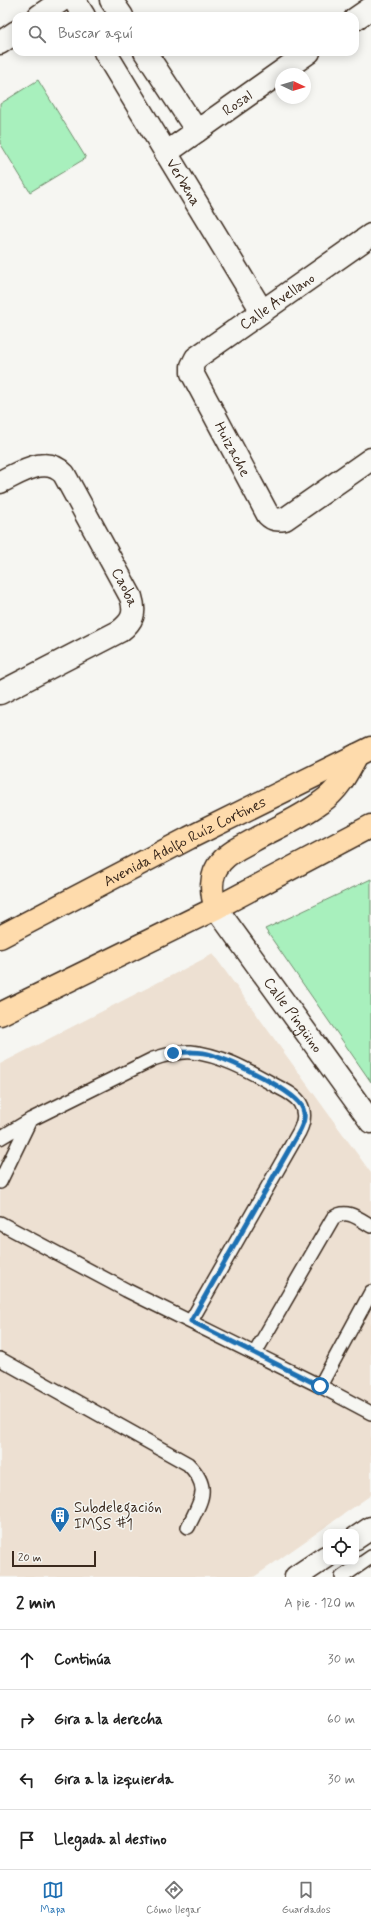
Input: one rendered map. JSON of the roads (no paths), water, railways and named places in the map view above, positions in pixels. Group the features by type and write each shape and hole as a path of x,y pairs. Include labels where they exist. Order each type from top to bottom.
{"main road":[{"path":"216,908 212,890 212,882 220,862 239,848 320,803 334,792 364,752"},
{"name":"Avenida Adolfo Ruíz Cortines","path":"0,937 189,838 364,752"},
{"path":"0,1014 216,908 371,826"}],"street":[{"path":"45,12 62,0"},
{"path":"74,0 82,12"},
{"path":"111,0 119,12"},
{"path":"359,16 371,8"},
{"path":"0,43 12,35"},
{"name":"Verbena","path":"107,56 262,311"},
{"path":"148,56 197,131"},
{"name":"Rosal","path":"166,153 303,56"},
{"name":"Calle Avellano","path":"192,373 192,366 196,358 371,235"},
{"name":"Huizache","path":"192,373 268,515 277,520 285,519 290,516 371,459"},
{"name":"Caoba","path":"0,482 44,464 53,465 58,468 64,474 131,597 134,608 133,618 129,625 120,631 0,693"},
{"name":"Calle Pingüino","path":"216,908 371,1122"},
{"path":"359,1536 371,1528"},
{"path":"296,1577 323,1559"}],"lane":[{"path":"0,1138 30,1120 153,1059 173,1053 190,1052 211,1055 247,1069 293,1096 300,1102 303,1109 304,1121 299,1132 191,1321"},
{"path":"0,1182 30,1120"},
{"path":"255,1353 333,1218 338,1214 351,1213 371,1226"},
{"path":"0,1223 126,1290 255,1353 371,1413"},
{"path":"320,1386 371,1292"},
{"path":"0,1359 188,1464 199,1475 203,1488 200,1502 188,1527"},
{"path":"342,1577 371,1557"}],"place":[{"name":"Subdelegación IMSS #1","path":"60,1533"}]}
